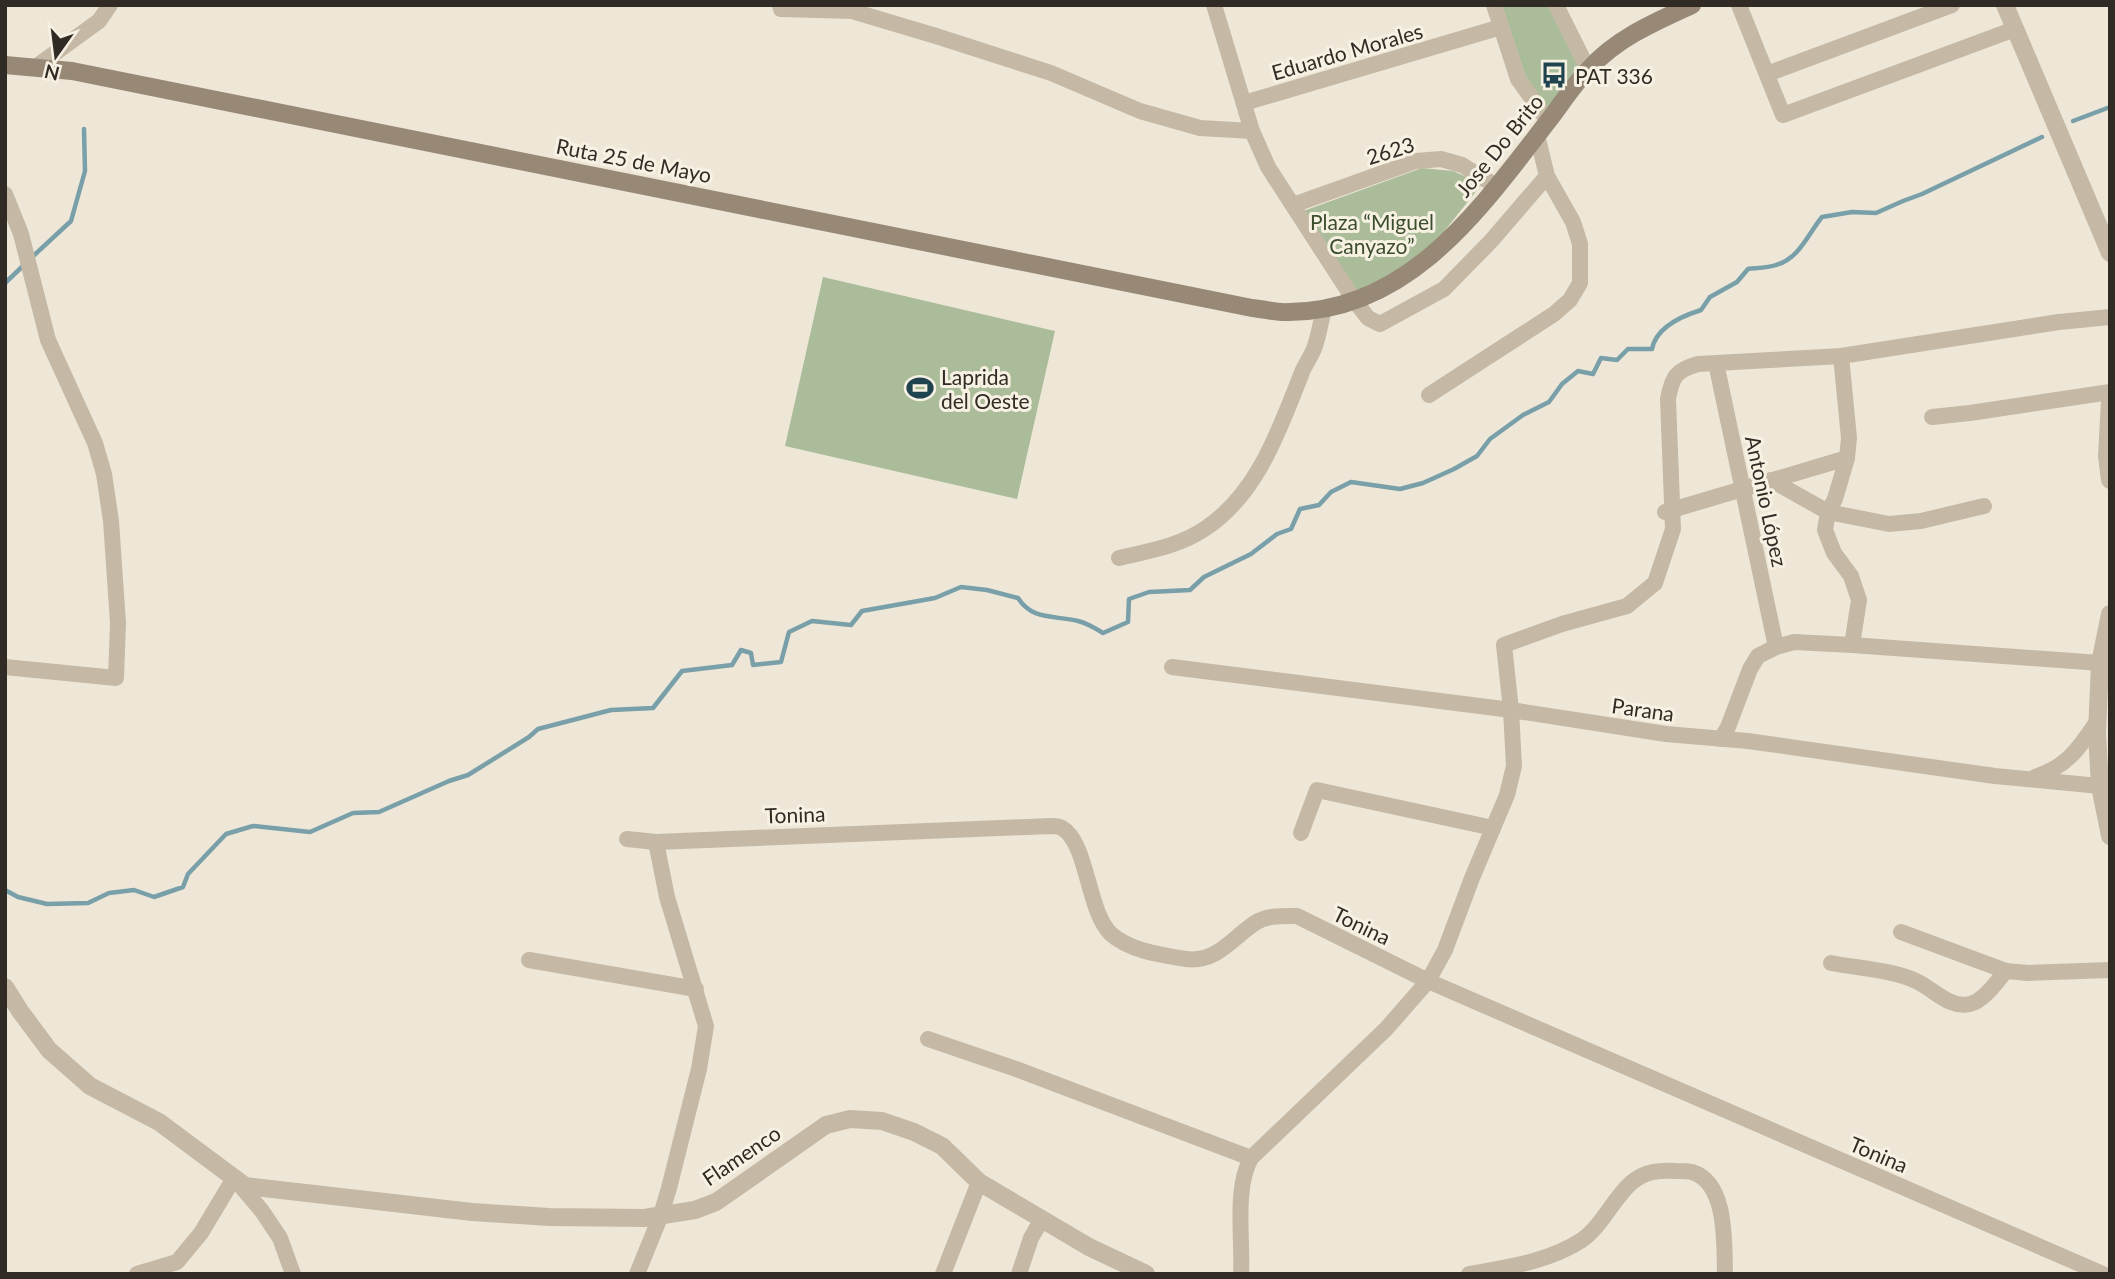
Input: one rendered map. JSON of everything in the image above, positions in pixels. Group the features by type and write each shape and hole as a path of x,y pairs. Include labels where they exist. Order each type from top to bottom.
{"main road":[{"name":"Jose Do Brito","path":"1252,308 1288,313 1324,309 1391,284 1433,255 1460,229 1588,69 1615,45 1647,26 1692,5"},
{"name":"Ruta 25 de Mayo","path":"5,65 37,66 100,76 1252,308"}],"street":[{"path":"37,66 99,21 110,5"},
{"path":"780,5 781,9 858,8 1051,73 1140,111 1200,128 1252,131"},
{"path":"1214,5 1252,131 1268,167 1368,318 1380,324 1444,289 1491,241 1547,176"},
{"path":"1429,395 1554,314 1570,300 1580,283 1580,244 1573,222 1547,176 1542,128 1518,79 1494,5"},
{"path":"1556,5 1588,69"},
{"path":"1739,5 1783,115 2015,29"},
{"path":"1766,74 1952,5"},
{"path":"2005,5 2110,253"},
{"name":"Eduardo Morales","path":"1244,103 1502,27"},
{"name":"2623","path":"1293,205 1416,162 1441,159 1462,165 1496,187"},
{"path":"5,194 21,234 48,340 94,443 104,474 111,521 118,623 116,678 5,667"},
{"path":"1119,558 1169,547 1206,528 1236,502 1270,453 1302,371 1315,348 1324,309"},
{"path":"1241,1274 1244,1170 1251,1158 1385,1029 1428,981 1445,950 1507,795 1514,766 1504,645 1562,624 1627,606 1656,583 1673,529 1668,511 1668,399 1671,382 1683,368 1698,364 1841,356 2059,322 2110,317"},
{"path":"1841,356 1849,438 1847,458 1835,499 1828,512 1825,530 1834,553 1850,576 1859,600 1852,645"},
{"name":"Antonio López","path":"1716,363 1776,647"},
{"path":"1932,417 2110,392"},
{"path":"2110,401 2107,445 2110,480"},
{"path":"1668,511 1847,458"},
{"path":"1771,480 1828,512 1889,524 1921,521 1984,506"},
{"path":"2110,614 2100,663 2097,733 2110,836"},
{"path":"1721,739 1758,656 1794,642 2100,663"},
{"name":"Parana","path":"1172,667 1511,710 1666,734 2105,787"},
{"path":"2028,779 2053,771 2073,756 2098,720"},
{"path":"1301,833 1317,790 1493,828"},
{"name":"Tonina","path":"627,839 656,842 1051,826 1062,828 1074,842 1098,912 1109,932 1128,946 1200,960 1228,946 1256,922 1276,915 1297,916 1428,981 2103,1274"},
{"path":"636,1274 661,1216 681,1145 706,1026 667,897 656,842"},
{"path":"1901,933 2006,971 2028,973 2110,970"},
{"path":"529,960 696,989"},
{"path":"1831,963 1916,981 1958,1005 1973,1004 2006,971"},
{"name":"Flamenco","path":"5,987 49,1050 90,1086 159,1122 244,1186 472,1212 644,1218 695,1210 716,1202 826,1125 850,1119 882,1121 914,1132 942,1146 979,1182 1089,1247 1146,1274"},
{"path":"928,1039 1016,1069 1251,1158"},
{"path":"1469,1274 1520,1265 1583,1239 1629,1185 1642,1175 1659,1170 1692,1172 1703,1178 1714,1192 1724,1222 1725,1274"},
{"path":"137,1274 177,1262 201,1233 234,1178 262,1211 280,1238 293,1274"},
{"path":"943,1274 979,1182"},
{"path":"1019,1274 1031,1238 1042,1219"}],"green space":[{"path":"1502,5 1549,5 1580,64 1548,110 1525,75"},
{"name":"Plaza “Miguel Canyazo”","path":"1422,168 1453,171 1482,184 1434,244 1389,277 1357,291 1298,213"},
{"name":"Laprida del Oeste","path":"823,277 1055,331 1017,499 785,446"}],"waterway":[{"path":"2073,121 2110,107"},
{"path":"30,259 71,221 85,171 84,129"},
{"path":"5,890 18,897 47,904 88,903 109,893 134,890 154,897 183,887 188,874 226,834 253,826 310,832 353,813 379,812 468,775 538,729 611,710 653,708 682,671 732,665 741,650 751,653 753,665 781,662 789,632 812,621 851,625 862,611 935,598 961,587 1018,598 1037,614 1081,622 1103,633 1128,622 1129,599 1149,592 1190,590 1204,577 1251,554 1277,534 1291,529 1300,509 1319,505 1331,492 1351,482 1400,489 1423,483 1477,456 1490,439 1523,415 1549,402 1562,384 1578,371 1593,374 1601,358 1617,360 1628,349 1652,349 1654,341 1664,329 1678,319 1701,310 1710,297 1737,282 1748,269 1784,262 1802,245 1822,217 1852,212 1876,213 2042,137"},
{"path":"5,283 24,265"}],"place":[{"name":"PAT 336","path":"1554,75"},
{"name":"Laprida del Oeste","path":"920,388"}]}
